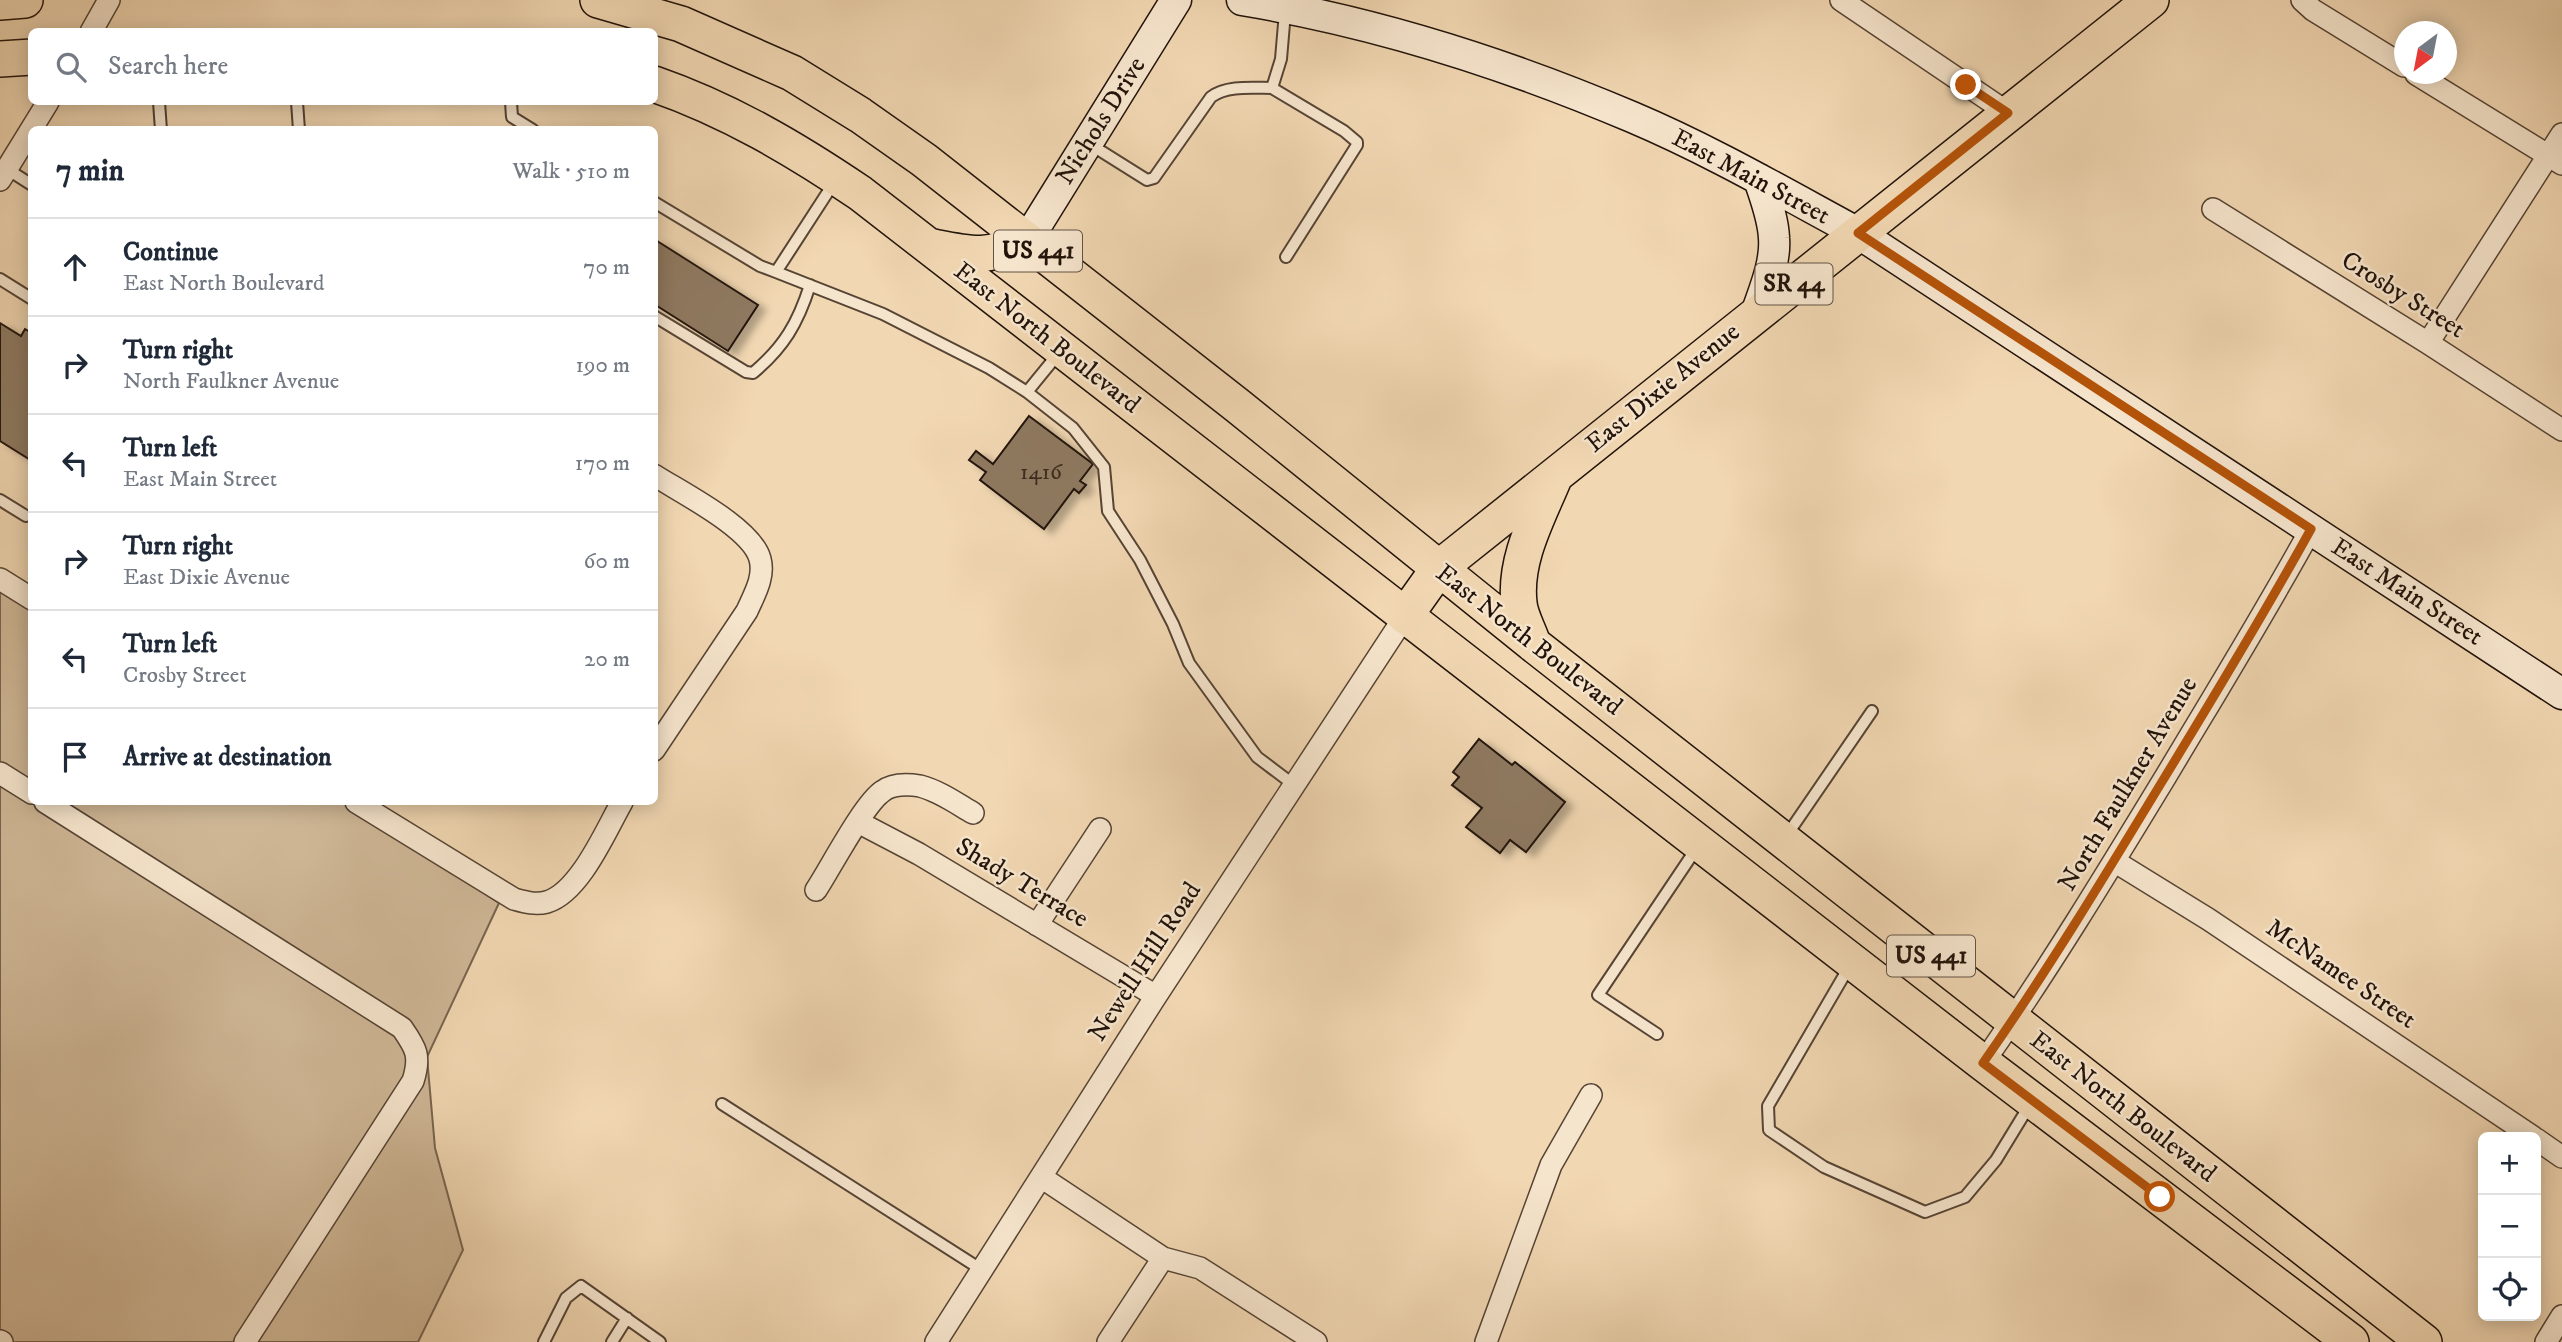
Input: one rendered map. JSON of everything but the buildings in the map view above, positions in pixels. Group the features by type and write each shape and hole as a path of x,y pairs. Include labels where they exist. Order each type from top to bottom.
{"main road":[{"path":"0,2 25,0"},
{"name":"East North Boulevard","path":"598,0 681,24 792,73 860,115 924,160 1238,406 1534,644 2424,1342"},
{"name":"East Dixie Avenue","path":"1439,568 2151,0"},
{"path":"0,59 28,57"},
{"name":"East North Boulevard","path":"658,86 750,124 838,178 1983,1063 2351,1342"},
{"path":"929,247 974,254 1000,252 1026,242"},
{"path":"1534,644 1519,605 1519,575 1526,547 1555,474"},
{"name":"SR 44","path":"1405,615 1439,568"}],"street":[{"path":"93,28 109,0"},
{"name":"Nichols Drive","path":"1026,242 1176,0"},
{"name":"East Main Street","path":"1242,0 1382,31 1457,52 1542,81 1634,117 1759,179 1858,233 2562,694"},
{"path":"1841,0 2008,113"},
{"path":"2302,0 2394,60"},
{"path":"2432,84 2555,160"},
{"path":"30,126 46,105"},
{"path":"2,165 28,129"},
{"path":"2428,343 2555,160 2562,134"},
{"path":"1756,314 1775,241 1771,215 1759,179"},
{"name":"Crosby Street","path":"2214,209 2562,430"},
{"path":"658,478 738,529 751,541 760,558 761,572 757,590 747,611 658,744"},
{"name":"North Faulkner Avenue","path":"1983,1063 2013,1021 2114,861 2261,619 2311,529"},
{"path":"0,579 28,596"},
{"name":"Newell Hill Road","path":"936,1342 1156,996 1405,615"},
{"path":"0,773 28,790"},
{"name":"Shady Terrace","path":"816,890 881,791 906,785 920,786 944,795 973,813"},
{"path":"50,805 402,1028 414,1045 418,1064 413,1081 245,1342"},
{"path":"361,805 514,900 534,904 551,900 570,886 587,863 620,805"},
{"name":"Shady Terrace","path":"859,822 919,854 1156,996"},
{"path":"1037,925 1100,829"},
{"name":"McNamee Street","path":"2114,861 2208,919 2525,1132"},
{"path":"1486,1342 1550,1165 1591,1095"},
{"name":"McNamee Street","path":"2541,1143 2562,1157"},
{"path":"1041,1177 1163,1258 1200,1268 1316,1342"},
{"path":"1108,1342 1163,1258"},
{"path":"2546,1342 2562,1316"}],"lane":[{"path":"1272,88 1281,59 1285,9"},
{"path":"1087,143 1147,180 1154,177 1211,97 1218,92 1244,88 1272,88 1357,142 1286,257"},
{"path":"159,105 161,126"},
{"path":"297,105 299,126"},
{"path":"511,105 513,126"},
{"path":"512,117 527,126"},
{"path":"2,165 28,183"},
{"path":"776,272 838,178"},
{"path":"658,204 760,266 883,314 989,368 1027,391 1073,428 1104,467 1108,511 1140,560 1173,624 1189,663 1257,757 1294,785"},
{"path":"0,279 28,296"},
{"path":"658,318 746,372 753,373 772,356 793,330 810,285"},
{"path":"1027,391 1062,350"},
{"path":"0,500 26,516"},
{"path":"1783,840 1872,711"},
{"path":"1657,1034 1598,995 1700,844"},
{"path":"1853,962 1768,1105 1769,1130 1824,1167 1925,1212 1965,1197 1996,1160 2033,1100"},
{"path":"722,1104 982,1270"},
{"path":"544,1342 566,1298 581,1286 660,1342"},
{"path":"612,1342 627,1318"}],"shaded area":[{"path":"0,582 28,599 28,805 352,805 499,903 427,1057 435,1148 463,1250 418,1342 0,1342"}],"route":[{"path":"1966,85 2008,113 1858,233 2311,529 2261,619 2114,861 2013,1021 1983,1063 2160,1197"}]}
